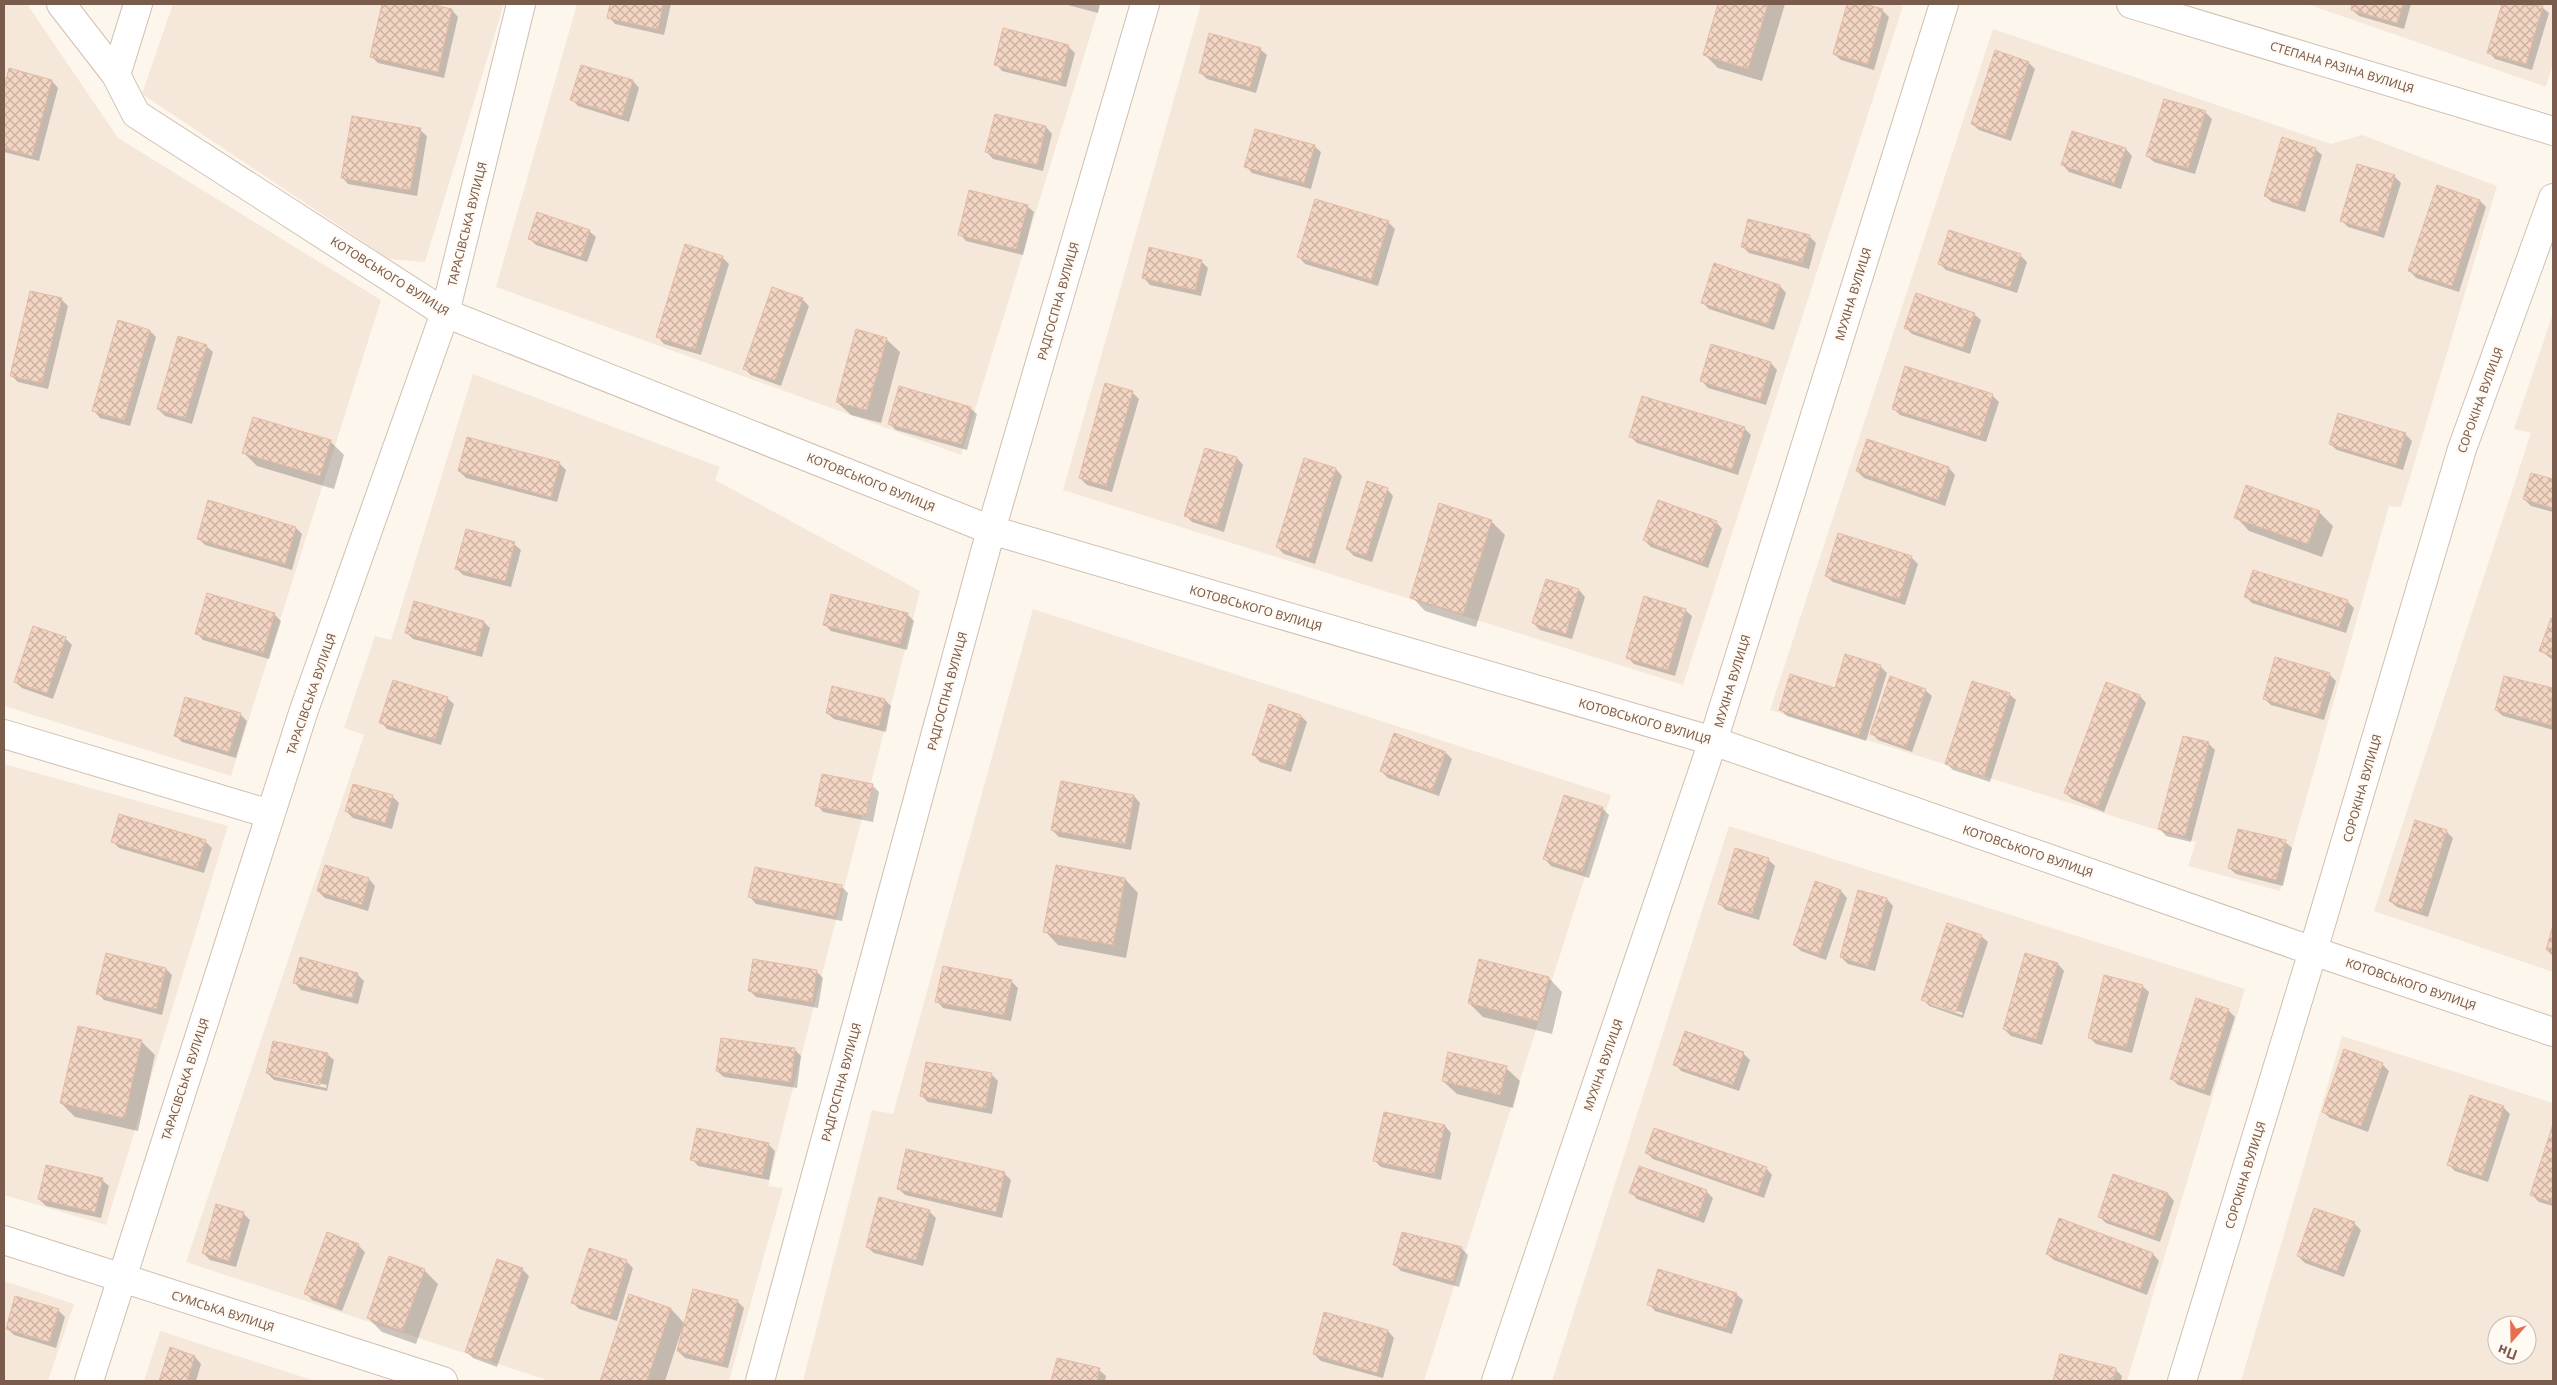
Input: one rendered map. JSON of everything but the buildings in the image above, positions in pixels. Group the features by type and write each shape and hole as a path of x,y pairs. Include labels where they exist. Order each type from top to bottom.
{"street":[{"name":"КОТОВСЬКОГО ВУЛИЦЯ","path":"61,4 116,75 136,114 445,313 991,530 1713,741 2314,951 2553,1032"},
{"path":"116,75 138,4"},
{"name":"ТАРАСІВСЬКА ВУЛИЦЯ","path":"89,1381 304,710 445,313 521,4"},
{"name":"РАДГОСПНА ВУЛИЦЯ","path":"760,1381 991,530 1145,4"},
{"name":"МУХІНА ВУЛИЦЯ","path":"1496,1381 1713,741 1944,4"},
{"name":"СТЕПАНА РАЗІНА ВУЛИЦЯ","path":"2131,4 2553,130"},
{"name":"СОРОКІНА ВУЛИЦЯ","path":"2182,1381 2314,951 2462,449 2553,198"},
{"path":"4,734 270,814"},
{"name":"СУМСЬКА ВУЛИЦЯ","path":"4,1240 443,1381"}],"shaded area":[{"path":"4,4 27,4 118,138 381,300 231,776 4,706"},
{"path":"173,4 504,4 425,262 389,259 142,94"},
{"path":"577,4 1100,4 961,455 496,287"},
{"path":"1201,4 1897,4 1903,6 1683,685 1063,490"},
{"path":"2307,4 2553,4 2553,63 2546,87"},
{"path":"1993,29 2331,144 2362,135 2497,186 2401,507 2389,506 2280,891 2188,866 2196,842 1770,710"},
{"path":"2553,313 2553,972 2374,911 2531,433 2514,429"},
{"path":"473,374 720,467 715,480 920,591 768,1186 783,1188 729,1381 550,1381 186,1262 364,735 344,728 375,636 391,640"},
{"path":"1033,609 1611,795 1424,1381 803,1381 872,1110 893,1114"},
{"path":"4,764 228,826 106,1225 4,1195"},
{"path":"1729,826 2245,989 2127,1381 1552,1381"},
{"path":"2342,1036 2553,1103 2553,1381 2241,1381"},
{"path":"4,1281 74,1304 48,1381 4,1381"},
{"path":"160,1331 315,1381 144,1381"}]}
